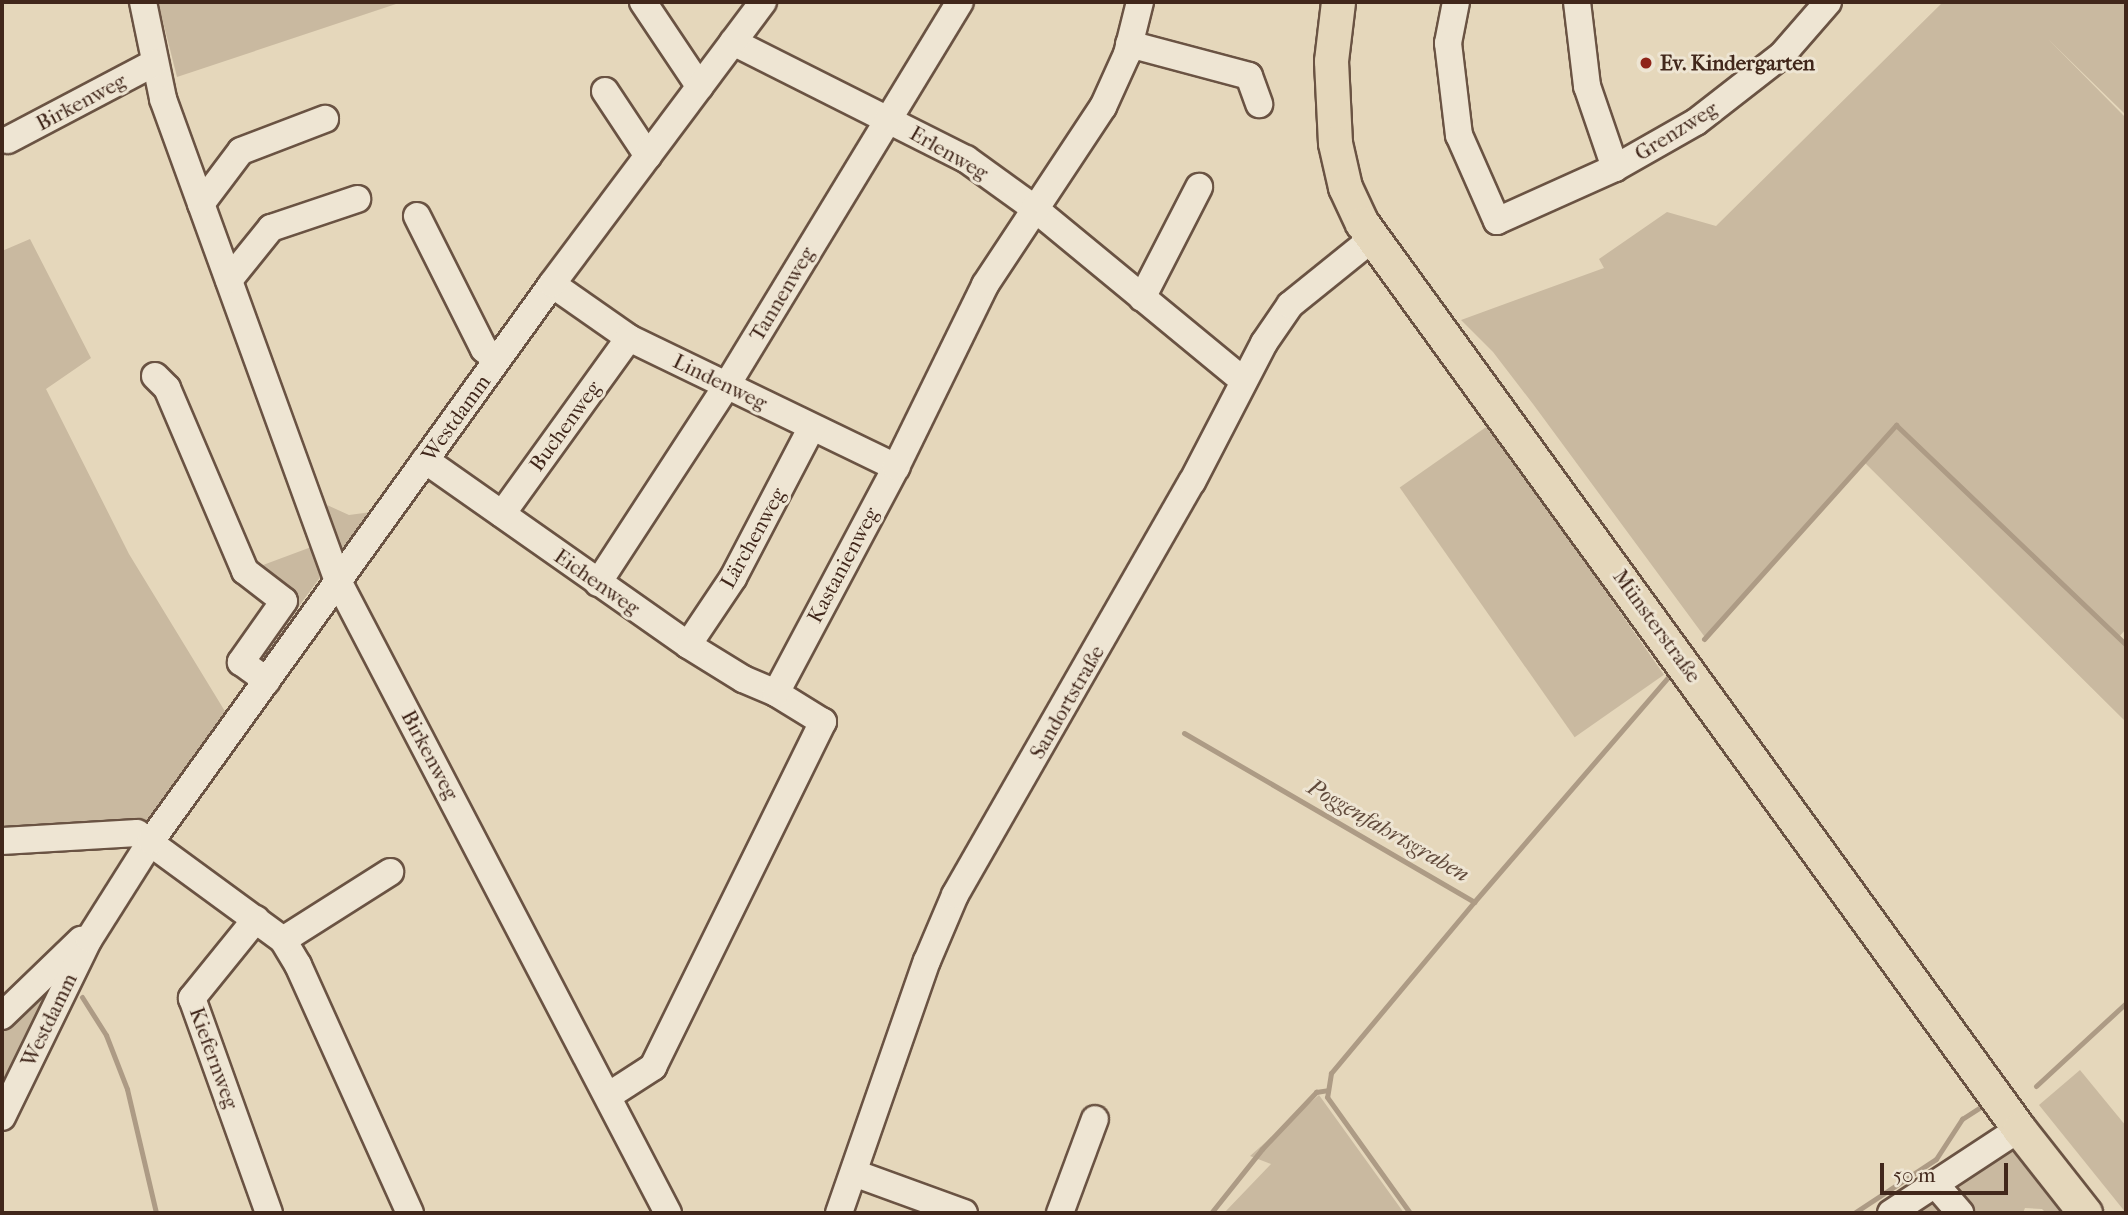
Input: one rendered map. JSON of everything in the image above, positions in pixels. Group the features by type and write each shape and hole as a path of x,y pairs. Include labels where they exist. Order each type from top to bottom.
{"main road":[{"name":"Münsterstraße","path":"1338,2 1331,61 1335,143 1345,187 1373,238 2019,1129 2085,1213"}],"street":[{"name":"Birkenweg","path":"143,2 163,99 338,582 668,1213"},
{"path":"643,2 700,88"},
{"name":"Tannenweg","path":"598,583 727,386 960,2"},
{"name":"Kastanienweg","path":"776,693 896,467 985,285 1034,208 1068,163 1102,107 1129,44 1140,2"},
{"name":"Grenzweg","path":"1456,2 1448,43 1459,135 1497,221 1615,168 1696,122 1782,55 1828,2"},
{"path":"1577,2 1587,86 1615,168"},
{"name":"Westdamm","path":"2,1117 98,925 151,841 552,284 733,43 750,8"},
{"name":"Erlenweg","path":"733,43 967,159 1034,208 1243,380"},
{"path":"1129,44 1249,76 1259,104"},
{"name":"Birkenweg","path":"8,140 154,63"},
{"path":"605,91 648,156"},
{"path":"201,204 241,150 325,120"},
{"path":"1142,298 1199,187"},
{"path":"229,280 271,228 357,199"},
{"path":"417,216 484,349 497,360"},
{"name":"Sandortstraße","path":"839,1213 927,961 955,895 1192,482 1243,380 1290,305 1347,255 1373,238"},
{"name":"Lindenweg","path":"552,284 629,338 896,467"},
{"name":"Buchenweg","path":"502,513 629,338"},
{"path":"155,376 167,388 245,571 284,601 241,662 267,681"},
{"name":"Lärchenweg","path":"688,645 733,578 812,427"},
{"name":"Eichenweg","path":"425,460 688,645 743,679 776,693"},
{"path":"608,1096 653,1067 823,722 776,693"},
{"path":"2,841 138,833 283,940 299,965 410,1213"},
{"path":"283,940 390,872"},
{"name":"Kiefernweg","path":"256,919 192,998 269,1213"},
{"name":"Westdamm","path":"2,1016 98,925"},
{"path":"1060,1213 1095,1119"},
{"path":"1891,1213 2019,1129"},
{"path":"854,1174 964,1213"},
{"path":"1936,1185 1960,1213"}],"shaded area":[{"path":"158,2 402,2 177,77"},
{"path":"1943,2 2126,2 2126,115 2048,39 2126,118 2126,629 2118,638 2126,646 2126,722 1864,462 1707,640 1533,404 1493,352 1461,320 1604,268 1599,259 1667,212 1716,226"},
{"path":"30,239 91,358 46,389 129,554 226,713 145,824 2,832 2,251"},
{"path":"1489,425 1664,675 1575,737 1400,488"},
{"path":"327,505 349,515 379,511 353,548 343,550 339,546"},
{"path":"314,546 324,572 258,662 252,657 292,600 255,568"},
{"path":"43,991 47,1007 2,1098 2,1031"},
{"path":"2080,1070 2126,1126 2126,1213 2039,1105"},
{"path":"1319,1095 1404,1213 1224,1213 1271,1164 1250,1156"},
{"path":"2000,1152 2015,1152 2065,1213 2046,1213 2042,1209 2025,1208 2023,1213 1907,1213"}],"waterway":[{"path":"1704,639 1896,425 2126,645"},
{"path":"1474,902 1672,673"},
{"name":"Poggenfahrtsgraben","path":"1184,733 1474,902 1331,1073 1327,1097 1410,1213"},
{"name":"Poggenfahrtsgraben","path":"82,997 106,1035 127,1089 156,1213"},
{"name":"Poggenfahrtsgraben","path":"2036,1086 2126,1003"},
{"name":"Poggenfahrtsgraben","path":"1211,1213 1262,1149 1316,1092 1328,1090"},
{"name":"Poggenfahrtsgraben","path":"1854,1213 1936,1159 1962,1119 1985,1104"}],"place":[{"name":"Ev. Kindergarten","path":"1646,63"}]}
